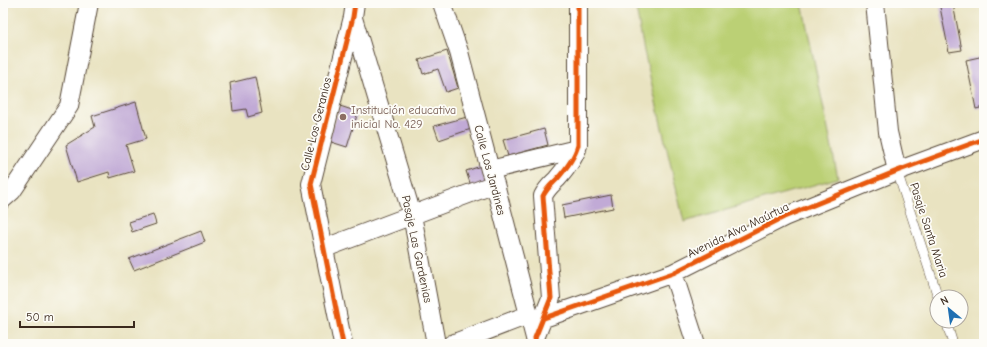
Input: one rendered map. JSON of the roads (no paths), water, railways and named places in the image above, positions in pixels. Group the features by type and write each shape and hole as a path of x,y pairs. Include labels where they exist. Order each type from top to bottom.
{"street":[{"path":"3,199 12,191 69,106 89,3"},
{"name":"Calle Los Jardines","path":"442,3 458,52 492,177 536,316 535,341"},
{"path":"536,316 551,298 543,196 547,188 558,179 576,152 578,145 578,3"},
{"path":"876,3 888,132 897,171"},
{"name":"Pasaje Las Gardenias","path":"354,10 412,215 436,344"},
{"name":"Calle Los Geranios","path":"342,344 311,184 354,10"},
{"name":"Avenida Alva Maúrtua","path":"452,344 673,273 784,217 897,171 983,143"},
{"path":"324,248 412,215 492,177 577,149"},
{"path":"673,273 696,344"}],"lane":[{"name":"Pasaje Santa Maria","path":"897,171 935,289"},
{"path":"948,329 953,344"}],"place":[{"name":"Institución educativa inicial No. 429","path":"343,117"}]}
